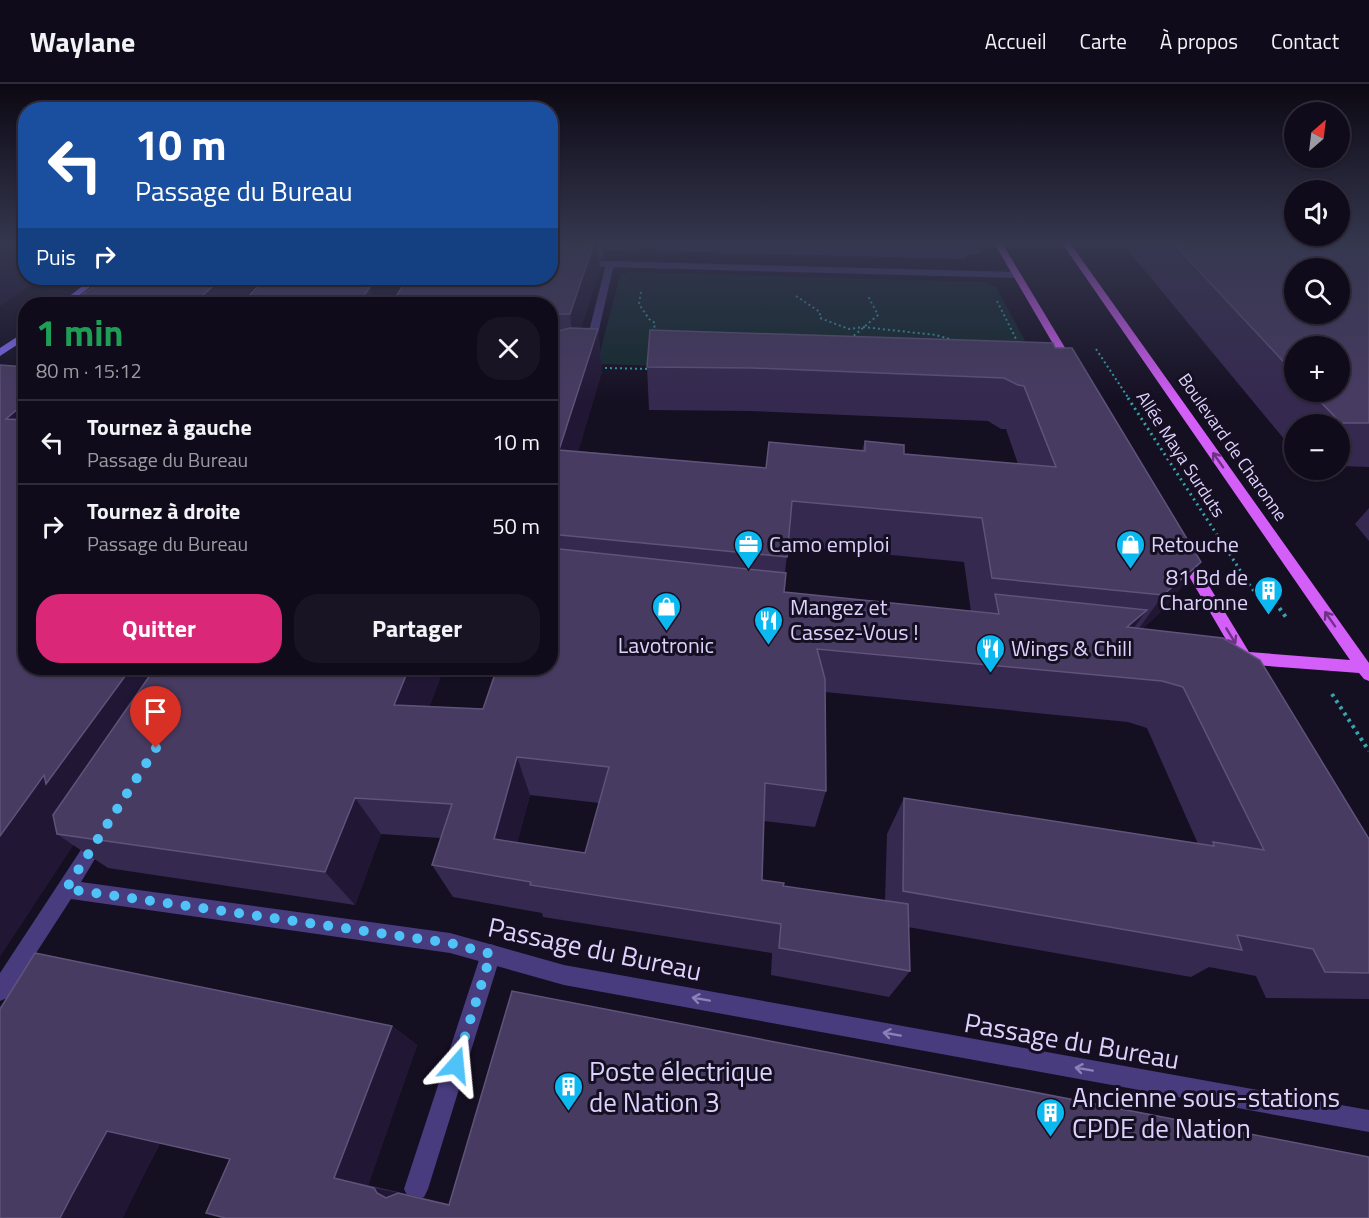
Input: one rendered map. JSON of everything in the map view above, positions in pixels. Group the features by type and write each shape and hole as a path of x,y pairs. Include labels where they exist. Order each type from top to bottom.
{"main road":[{"path":"1029,296 1074,372"},
{"name":"Boulevard de Charonne","path":"1103,296 1367,670"},
{"path":"0,353 18,339"},
{"path":"1176,544 1255,676"},
{"path":"1244,658 1367,670"}],"street":[{"path":"578,364 588,354 602,296"},
{"path":"1223,656 1244,658"},
{"path":"0,992 111,818"},
{"name":"Passage du Bureau","path":"66,889 450,943 564,975 1369,1121"},
{"path":"416,1189 491,954"}],"path":[{"path":"640,296 639,304 649,320 655,323 652,337"},
{"path":"794,296 820,312 820,318 849,329 863,327 936,335 966,344"},
{"path":"842,342 852,338 878,315 868,296"},
{"path":"994,296 1021,347"},
{"name":"Allée Maya Surduts","path":"1092,343 1253,590 1274,601 1288,620"},
{"path":"578,364 656,369"},
{"path":"1327,686 1369,751"}],"green space":[{"path":"615,296 1001,296 1045,378 597,364"}],"building":[{"path":"81,296 202,296 201,297 79,297"},
{"path":"249,296 364,296 363,297"},
{"path":"576,296 570,314 558,314 558,297 396,297"},
{"path":"1222,296 1284,296 1284,324 1350,324 1350,296 1369,296 1369,423 1350,423 1350,414 1332,414 1321,402 1350,402 1350,336 1284,336 1284,362"},
{"path":"570,328 598,329 559,450 766,468 769,442 865,451 865,441 904,445 904,454 1056,467 1024,386 1004,378 753,368 647,367 650,330 1053,343 1055,348 1072,348 1201,562 1163,595 992,578 982,518 792,501 787,557 558,535 558,331"},
{"path":"0,365 18,366 18,409 6,419 18,420 18,675 126,675 46,784 44,775 0,836"},
{"path":"558,549 786,573 784,592 999,614 995,594 1147,610 1127,627 1223,638 1260,660 1369,839 1369,973 1325,972 1313,949 1237,935 1242,950 903,891 904,798 1214,846 1213,842 1264,850 1183,687 1162,681 817,649 825,679 826,791 765,783 762,880 784,883 783,886 908,904 910,971 779,948 781,924 530,885 531,882 432,865 452,804 355,798 325,872 57,834 53,815 150,675 406,675 394,705 483,709 495,675 558,675","holes":["517,757 609,767 585,853 494,839"]},
{"path":"35,953 392,1026 334,1178 374,1188 377,1193 386,1198 398,1193 449,1205 512,991 1369,1157 1369,1218 225,1218 206,1213 230,1159 107,1131 60,1218 0,1218 0,1009"}],"place":[{"name":"Camo emploi","path":"748,570"},
{"name":"Retouche","path":"1130,570"},
{"name":"81 Bd de Charonne","path":"1269,616"},
{"name":"Lavotronic","path":"666,632"},
{"name":"Mangez et Cassez-Vous !","path":"769,646"},
{"name":"Wings & Chill","path":"990,674"},
{"name":"Poste électrique de Nation 3","path":"568,1112"},
{"name":"Ancienne sous-stations CPDE de Nation","path":"1051,1138"}],"route":[{"path":"156,748 66,889 450,943 491,954 456,1065"}]}
